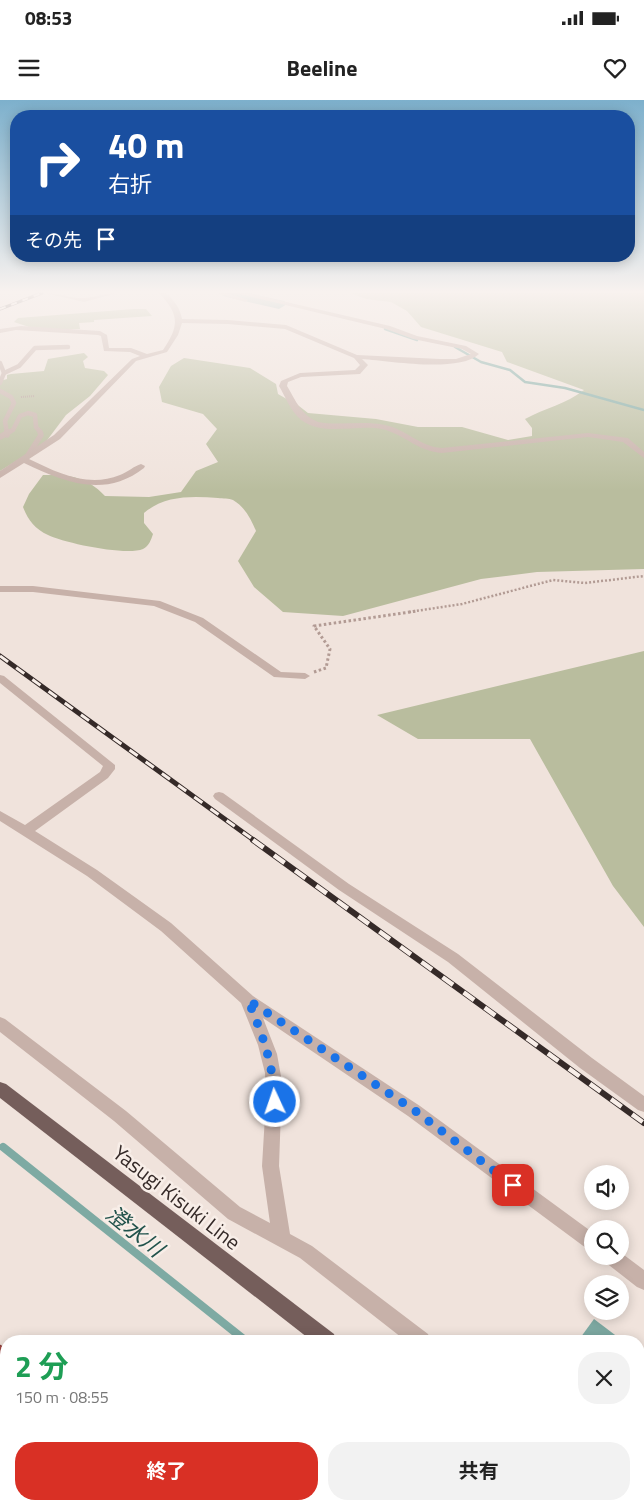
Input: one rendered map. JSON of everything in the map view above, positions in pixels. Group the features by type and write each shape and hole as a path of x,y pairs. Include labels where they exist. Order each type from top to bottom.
{"main road":[{"name":"Yasugi Kisuki Line","path":"0,1089 319,1335"}],"street":[{"path":"0,475 57,437 134,360 138,359"},
{"path":"358,359 364,365 358,372 300,374 285,381 283,386 301,416 309,421 333,426 387,427 419,446 435,450 457,450 588,435 625,440 644,456"},
{"path":"391,359 452,362 465,359"},
{"path":"25,460 64,479 97,482 125,477 141,466"},
{"path":"0,589 33,589 156,603 200,620 278,675 305,676"},
{"path":"0,678 109,764 108,772 26,830"},
{"path":"219,796 288,848 453,958 586,1063 644,1105"},
{"path":"0,815 92,873 166,927 248,1000 414,1110 584,1236"},
{"path":"248,1000 267,1046 273,1075 275,1102 271,1143 272,1192 282,1237"},
{"path":"0,1023 120,1116 234,1213 282,1237 314,1258 413,1335"},
{"path":"624,1265 644,1281"}],"lane":[{"path":"0,383 4,373 19,366 25,359"},
{"path":"0,363 4,373"},
{"path":"0,390 11,397 14,403 5,421 7,435"},
{"path":"0,437 7,435 13,430 20,416 28,413 35,416 36,427 41,435 25,460"}],"path":[{"path":"305,676 326,668 330,649 314,626 462,604 554,580 585,583 644,576"}],"green space":[{"path":"48,359 86,359 83,361 85,368 104,371 108,375 90,396 66,415 45,443 0,471 0,381 7,379 7,375 11,374 44,371"},
{"path":"183,359 250,368 276,384 278,394 308,413 376,419 418,427 462,427 508,440 532,436 532,428 525,419 570,399 584,390 507,362 505,359 644,359 644,569 537,572 481,579 343,616 283,612 254,587 238,561 256,531 244,510 231,499 179,498 152,507 144,513 144,523 153,534 145,548 135,551 95,548 67,542 43,533 30,520 23,507 29,494 43,475 61,475 77,478 91,484 105,496 149,497 181,492 196,471 218,462 206,444 217,429 203,414 162,402 159,387 171,366"},
{"path":"644,651 644,927 613,886 530,739 418,739 377,715"}],"water":[{"path":"593,1320 595,1320 615,1335 582,1335"}],"waterway":[{"path":"475,359 510,370 525,382 565,388 644,410"},
{"name":"澄水川","path":"3,1147 238,1335"}],"railway":[{"path":"0,656 255,841"},
{"path":"253,840 644,1123"}],"route":[{"path":"275,1102 273,1075 267,1046 248,1000 414,1110 513,1185"}]}
